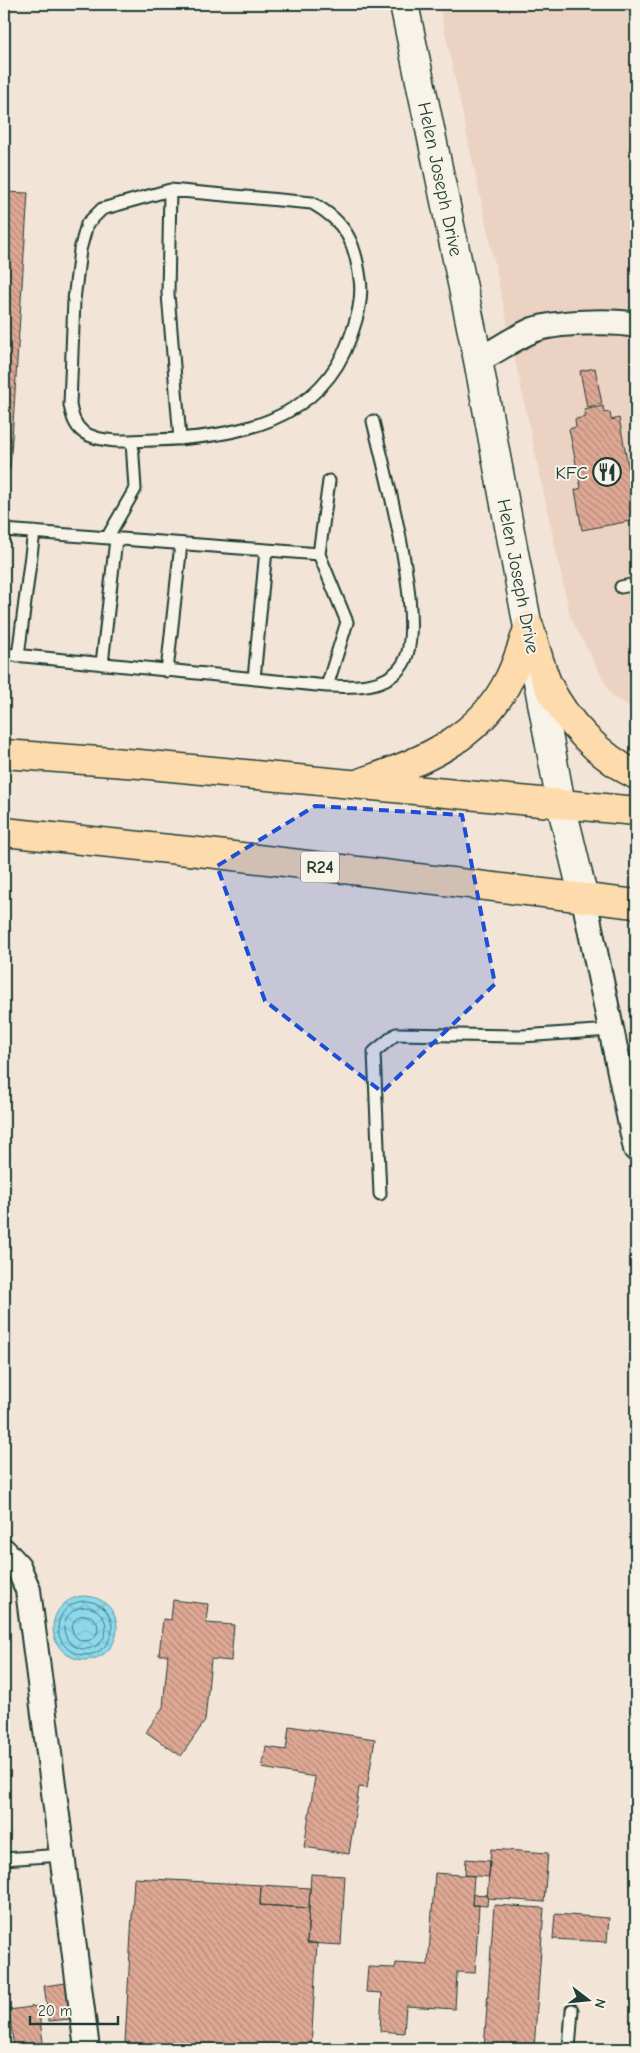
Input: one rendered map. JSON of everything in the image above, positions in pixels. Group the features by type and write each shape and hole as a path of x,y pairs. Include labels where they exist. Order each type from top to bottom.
{"main road":[{"path":"529,626 548,685 574,723 595,747 636,775"},
{"path":"354,785 430,757 464,736 490,708 510,677 529,626"},
{"path":"4,754 636,811"},
{"name":"R24","path":"4,832 208,853 636,904"}],"street":[{"name":"Helen Joseph Drive","path":"404,4 478,360 561,804 584,899 636,1149"},
{"path":"478,360 533,330 582,322 625,322 636,325"},
{"path":"4,1551 18,1566 28,1590 87,2049"}],"lane":[{"path":"170,190 168,294 180,440"},
{"path":"170,190 312,203 329,212 346,230 356,254 361,288 357,318 343,356 324,384 304,403 270,422 180,440 132,441 96,438 82,431 73,420 70,405 74,300 80,250 87,224 102,209 170,190"},
{"path":"4,654 327,686 350,687 377,683 391,676 403,664 410,646 411,618 404,555 373,421"},
{"path":"102,664 112,538 135,489 132,441"},
{"path":"327,686 347,622 319,554 329,480"},
{"path":"4,530 319,554"},
{"path":"18,656 34,532"},
{"path":"167,671 181,544"},
{"path":"254,679 266,550"},
{"path":"621,588 636,584"},
{"path":"380,1194 374,1052 396,1034 522,1036 612,1030"},
{"path":"4,1859 62,1855"},
{"path":"569,2049 572,2010"}],"highlighted area":[{"path":"315,806 462,815 495,984 382,1092 265,1001 217,866"}],"shaded area":[{"path":"439,4 636,4 636,710 612,696 570,616"}],"water":[{"path":"85,1596 97,1598 108,1605 115,1616 117,1628 115,1640 108,1651 97,1658 85,1660 73,1658 62,1651 55,1640 53,1628 55,1616 62,1605 73,1598"}],"building":[{"path":"4,192 28,193 10,469 4,469"},
{"path":"595,368 602,404 587,407 580,371"},
{"path":"603,406 604,413 610,412 611,420 619,418 636,508 636,520 582,530 575,490 581,488 569,429 576,427 575,419 586,417 584,410"},
{"path":"636,462 636,486 632,463"},
{"path":"173,1600 208,1604 206,1623 234,1625 231,1661 211,1659 205,1721 181,1756 146,1732 163,1707 168,1655 159,1655 163,1619 171,1620"},
{"path":"289,1726 375,1739 367,1788 359,1787 349,1854 304,1847 315,1777 262,1768 266,1747 286,1750"},
{"path":"491,1849 548,1853 544,1902 487,1898"},
{"path":"466,1859 490,1861 489,1877 465,1875"},
{"path":"435,1873 474,1876 472,1905 479,1905 475,1973 457,1972 455,2009 406,2006 404,2033 380,2031 382,1993 366,1992 368,1967 395,1968 396,1963 428,1965"},
{"path":"311,1874 345,1876 341,1945 307,1943"},
{"path":"134,1878 261,1885 260,1905 309,1908 307,1943 317,1943 311,2049 237,2049 125,2043"},
{"path":"261,1885 310,1888 309,1908 260,1905"},
{"path":"4,1887 8,1913 4,1913"},
{"path":"473,1894 488,1895 487,1906 472,1905"},
{"path":"494,1905 544,1908 534,2049 484,2049"},
{"path":"555,1914 609,1918 607,1942 553,1939"},
{"path":"66,1983 70,2019 49,2021 44,1986"},
{"path":"38,2006 44,2049 14,2049 9,2010"},
{"path":"145,2044 237,2049 144,2049"}],"place":[{"name":"KFC","path":"607,472"}]}
